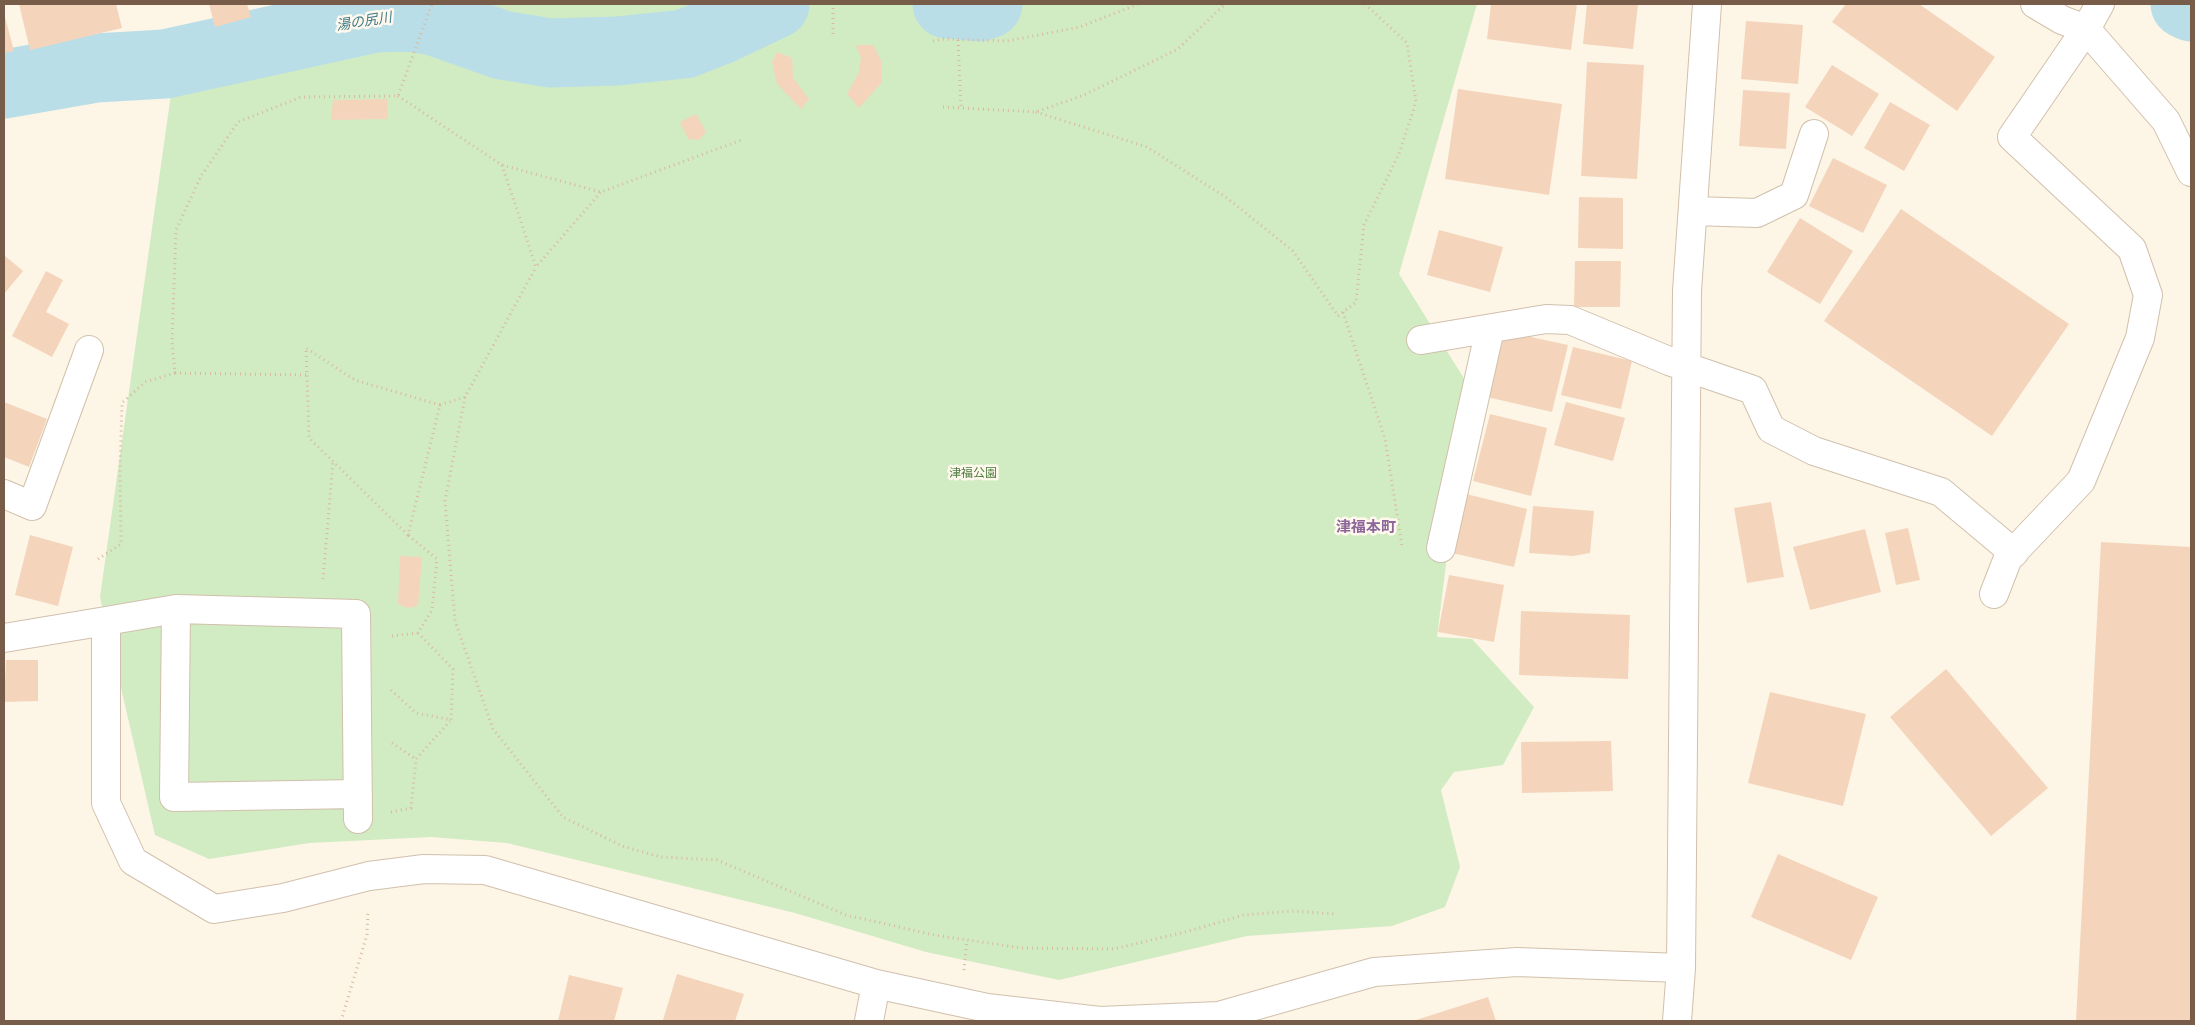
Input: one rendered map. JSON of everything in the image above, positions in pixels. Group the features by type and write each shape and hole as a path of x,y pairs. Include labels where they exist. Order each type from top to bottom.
{"street":[{"path":"1677,1021 1681,968 1688,290 1707,4"},
{"path":"2035,4 2062,20 2086,29 2166,121 2191,172"},
{"path":"1994,594 2008,558 2081,481 2140,338 2148,295 2132,250 2012,137 2086,29 2100,4"},
{"path":"1693,211 1757,213 1794,194 1814,134"},
{"path":"1421,340 1546,319 1570,320 1687,367 1753,390 1771,429 1814,451 1941,492 2014,553"},
{"path":"1441,548 1490,329"},
{"path":"4,494 32,506 89,350"},
{"path":"4,638 176,609 356,614 358,807 174,797 176,609"},
{"path":"106,621 106,803 133,861 214,908 283,898 369,876 424,869 485,870 986,1015 1100,1021 1219,1016 1374,972 1517,962 1681,968"},
{"path":"870,1021 876,984"}],"path":[{"path":"398,96 432,4"},
{"path":"833,4 833,34"},
{"path":"933,41 942,39 1007,41 1080,27 1138,4"},
{"path":"1036,112 1084,95 1178,49 1225,4"},
{"path":"943,107 1036,112 1147,147 1227,198 1293,251 1338,316 1356,302 1364,225 1399,154 1416,102 1408,43 1365,4"},
{"path":"958,40 961,108"},
{"path":"175,373 172,341 176,230 200,176 238,122 301,97 398,96 502,165 601,192"},
{"path":"744,139 601,192 536,267 465,397 445,501 455,621 493,729 563,817 630,848 661,857 717,860 846,915 934,935 1022,948 1114,949 1189,931 1244,915 1292,911 1335,914"},
{"path":"502,165 536,267"},
{"path":"1343,312 1385,439 1402,546"},
{"path":"418,633 432,610 437,559 408,535 309,438 306,348 355,380 440,405 465,397"},
{"path":"98,559 121,544 120,470 122,404 145,382 175,373 307,375"},
{"path":"408,535 440,405"},
{"path":"323,582 333,462"},
{"path":"388,627 392,635 391,644"},
{"path":"392,635 418,633"},
{"path":"358,807 411,808 416,759 451,720 453,669 418,633"},
{"path":"391,681 391,690 416,714 451,720"},
{"path":"341,1021 367,935 369,876"}],"green space":[{"name":"津福公園","path":"281,4 1477,4 1399,274 1468,385 1437,637 1472,639 1534,707 1503,765 1454,772 1441,790 1460,867 1445,907 1392,926 1247,936 1059,980 926,952 795,913 507,843 431,837 309,843 209,859 155,835 100,597 171,94"}],"building":[{"path":"19,4 116,4 122,28 30,50"},
{"path":"209,4 247,4 251,17 215,27"},
{"path":"1491,4 1577,4 1571,50 1487,39"},
{"path":"1587,4 1638,4 1633,49 1583,44"},
{"path":"1846,4 1919,4 1995,57 1957,111 1832,22"},
{"path":"4,13 14,51 4,53"},
{"path":"1746,21 1803,25 1798,84 1741,79"},
{"path":"856,45 873,45 881,60 882,82 859,108 847,94 859,72 861,58"},
{"path":"777,52 792,58 793,78 809,99 801,109 777,84 772,62"},
{"path":"1587,62 1644,65 1637,179 1581,176"},
{"path":"1832,65 1879,94 1852,136 1805,107"},
{"path":"1458,89 1562,104 1549,195 1445,179"},
{"path":"1743,90 1790,93 1786,149 1739,146"},
{"path":"387,99 388,119 331,120 333,100"},
{"path":"1890,102 1930,125 1904,171 1864,148"},
{"path":"696,114 706,132 699,140 688,139 680,122"},
{"path":"1833,158 1887,185 1863,233 1809,206"},
{"path":"1579,197 1623,198 1623,249 1578,248"},
{"path":"1901,209 2069,324 1992,436 1824,321"},
{"path":"1800,218 1853,251 1820,304 1767,272"},
{"path":"1439,230 1503,247 1490,292 1427,275"},
{"path":"4,255 23,271 4,294"},
{"path":"1575,261 1621,261 1620,307 1574,307"},
{"path":"46,271 63,280 46,312 69,324 52,357 12,336"},
{"path":"1503,331 1568,345 1552,412 1487,397"},
{"path":"1573,347 1632,361 1621,409 1561,395"},
{"path":"4,402 47,419 29,467 4,457"},
{"path":"1566,402 1625,418 1613,461 1554,445"},
{"path":"1490,414 1547,428 1531,496 1473,481"},
{"path":"1466,494 1527,509 1514,567 1452,553"},
{"path":"1771,502 1784,577 1747,583 1734,508"},
{"path":"1533,506 1594,511 1590,553 1573,556 1529,553"},
{"path":"1908,528 1920,580 1896,585 1885,533"},
{"path":"1865,529 1881,592 1810,610 1793,547"},
{"path":"30,535 73,547 58,606 15,595"},
{"path":"2101,542 2191,547 2191,1021 2076,1021"},
{"path":"400,556 422,557 418,606 408,608 398,604"},
{"path":"1449,575 1504,585 1494,642 1438,632"},
{"path":"1521,611 1630,615 1628,679 1519,675"},
{"path":"6,660 38,660 38,701 4,702"},
{"path":"1946,669 2048,788 1991,836 1890,717"},
{"path":"1770,692 1866,714 1843,806 1748,783"},
{"path":"1611,741 1613,791 1522,793 1521,742"},
{"path":"1778,854 1878,897 1851,960 1751,917"},
{"path":"677,974 744,994 735,1021 663,1020"},
{"path":"569,975 623,988 614,1021 558,1021"},
{"path":"1488,997 1496,1021 1413,1021"}],"waterway":[{"path":"695,4 709,34"},
{"name":"湯の尻川","path":"4,84 96,68 165,64 375,18 409,17 434,21 502,45 550,53 617,51 684,44 720,30 775,4"},
{"name":"湯の尻川","path":"947,4 979,7 988,4"},
{"name":"湯の尻川","path":"2185,4 2191,7"}],"district":[{"name":"津福本町","path":"1366,528"}]}
